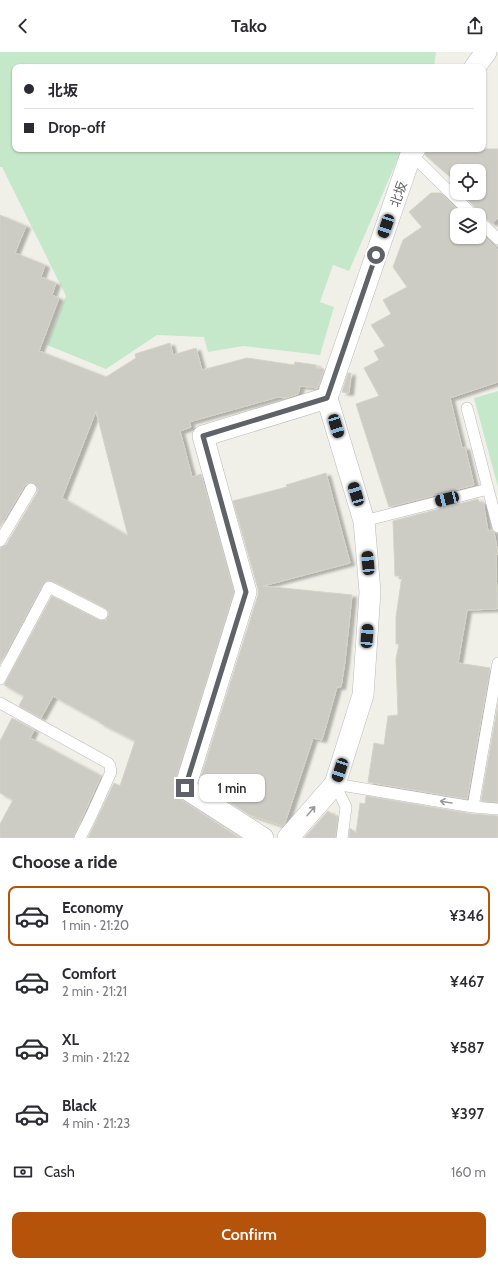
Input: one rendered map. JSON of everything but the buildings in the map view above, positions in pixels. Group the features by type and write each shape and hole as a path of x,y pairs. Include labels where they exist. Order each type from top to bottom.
{"street":[{"path":"477,64 486,52"},
{"name":"北坂","path":"327,398 413,152"},
{"path":"263,838 185,788 246,592 203,436 327,398 364,521 370,592 363,695 335,784 288,838"}],"lane":[{"path":"413,152 466,208"},
{"path":"486,228 498,239"},
{"path":"468,408 498,527"},
{"path":"0,541 31,489"},
{"path":"364,521 488,489"},
{"path":"0,679 49,587 102,614"},
{"path":"473,807 498,663"},
{"path":"0,703 108,763 110,766 111,772 80,838"},
{"path":"335,784 498,810"},
{"path":"335,784 346,807 342,838"}],"green space":[{"path":"0,52 436,52 434,64 12,64 12,152 401,152 349,271 333,265 320,302 334,307 320,355 243,346 208,352 204,337 157,335 106,369 47,345 66,296 2,167 0,167"},
{"path":"498,391 498,487 474,398"}],"route":[{"path":"185,788 246,592 203,436 327,398 376,255"}]}
